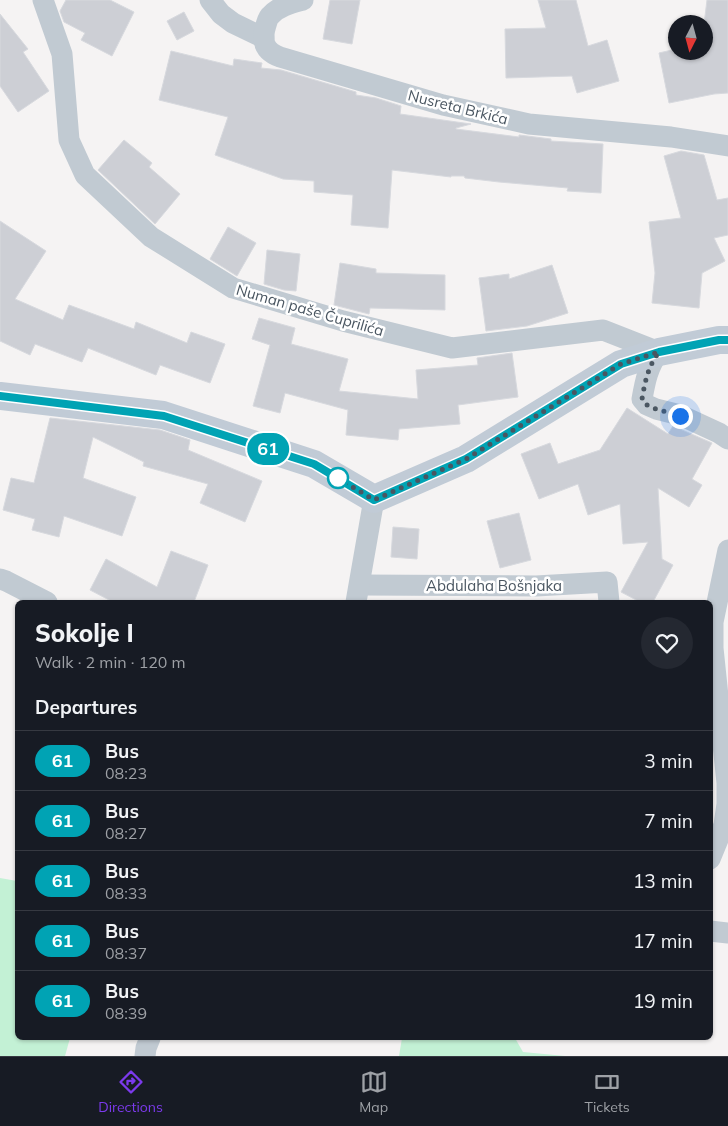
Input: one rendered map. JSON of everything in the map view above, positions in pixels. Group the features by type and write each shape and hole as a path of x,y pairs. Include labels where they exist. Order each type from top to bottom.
{"street":[{"name":"Numan paše Čuprilića","path":"44,0 62,54 69,140 85,175 150,237 234,288 343,321 452,348 603,330 659,352"},
{"path":"210,0 221,14 233,23 264,38 269,16 279,9 303,0"},
{"name":"Nusreta Brkića","path":"264,38 265,47 272,54 280,57 443,105 529,124 671,137 728,146"},
{"path":"0,396 164,416 314,464 374,500 466,459 621,364 659,352 719,340 728,340"},
{"path":"659,352 646,376 642,399 647,405 680,416 719,433 728,439"},
{"name":"Abdulaha Bošnjaka","path":"374,500 358,594 607,582 609,600"},
{"path":"713,852 724,825 727,804 723,706 713,648 713,622 728,550"},
{"path":"0,579 43,600"},
{"path":"713,931 728,933"},
{"path":"145,1056 149,1040"}],"green space":[{"path":"0,878 15,881 15,1040 69,1040 65,1056 0,1056"},
{"path":"402,1040 516,1040 523,1052 565,1056 399,1056"}],"building":[{"path":"66,0 110,0 134,12 112,56 81,40 85,33 64,22 60,11"},
{"path":"330,0 360,0 352,44 323,39"},
{"path":"538,0 576,0 588,46 607,40 619,81 577,93 572,76 506,78 505,29 546,28"},
{"path":"707,0 728,0 728,93 669,103 659,53 668,51 668,60 713,60 713,15 705,15"},
{"path":"184,12 194,31 177,40 167,21"},
{"path":"0,14 28,49 23,52 49,91 18,112 0,86"},
{"path":"171,51 233,66 234,59 262,63 261,68 281,70 356,92 356,95 376,98 401,106 400,114 471,124 456,129 551,139 551,141 603,144 601,193 567,191 568,188 499,182 465,178 464,176 451,177 392,170 388,228 351,225 353,195 314,192 314,181 283,179 215,155 228,117 159,100"},
{"path":"124,140 152,163 149,167 180,194 155,224 98,170"},
{"path":"681,151 704,155 717,200 728,198 728,235 714,238 725,261 702,273 699,308 652,303 655,273 649,222 681,218 664,156"},
{"path":"0,221 46,251 15,299 63,320 69,305 134,329 136,322 187,343 191,332 225,344 210,383 160,365 156,375 88,348 82,362 35,344 30,355 0,341"},
{"path":"228,227 256,243 237,276 210,259"},
{"path":"267,250 300,254 296,291 284,290 264,284"},
{"path":"340,263 376,269 376,273 445,275 445,310 370,308 369,314 334,305"},
{"path":"552,265 568,313 527,326 486,331 479,278 509,274 509,279"},
{"path":"259,318 295,328 291,344 348,359 339,391 418,399 416,370 478,365 477,358 512,353 518,397 458,405 460,424 399,429 398,440 346,435 348,410 285,393 280,413 253,406 270,345 252,339"},
{"path":"627,408 668,434 673,426 712,443 692,479 702,485 689,507 658,488 662,559 673,565 654,600 636,600 621,592 648,542 623,544 620,504 588,515 578,484 539,499 521,454 550,443 558,464 600,450"},
{"path":"50,418 160,430 190,440 188,450 262,481 245,522 200,503 208,484 143,466 144,462 93,437 83,478 136,497 122,536 64,516 59,537 32,530 35,519 3,510 11,478 34,483"},
{"path":"519,513 531,560 500,568 487,521"},
{"path":"393,527 419,529 417,559 391,557"},
{"path":"171,551 208,565 195,600 109,600 90,590 106,559 157,587"}],"bus line":[{"name":"61","path":"0,396 164,416 314,464 374,500 466,459 621,364 659,352 719,340 728,340"}],"route":[{"path":"338,478 374,500 466,459 621,364 659,352 646,376 642,399 647,405 680,416"}]}
